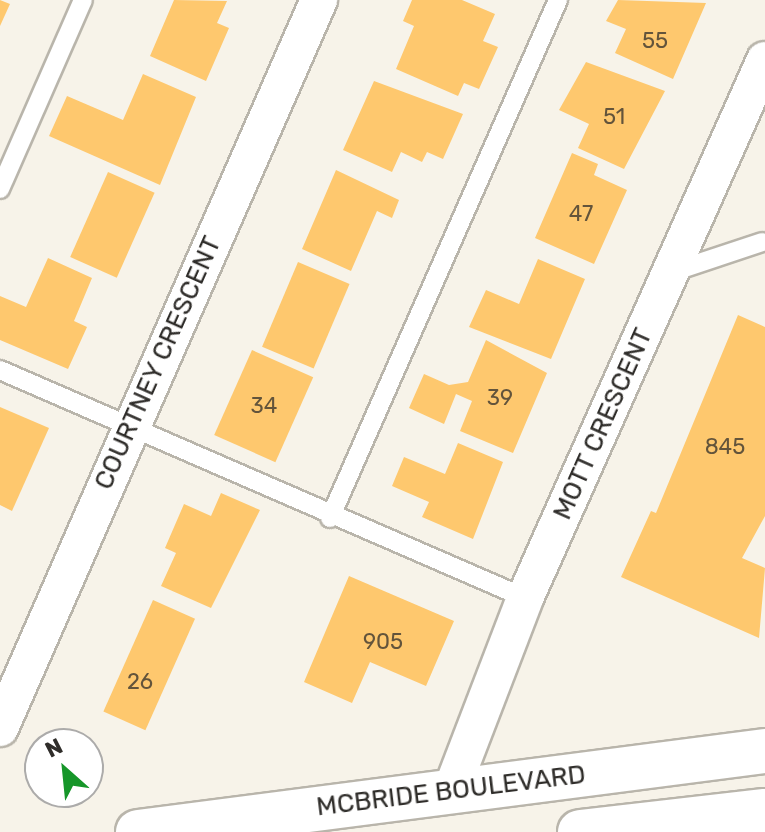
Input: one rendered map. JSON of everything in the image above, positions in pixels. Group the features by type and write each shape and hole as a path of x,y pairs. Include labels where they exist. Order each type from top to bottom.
{"main road":[{"name":"MCBRIDE BOULEVARD","path":"138,832 765,751"},
{"path":"580,832 765,811"}],"street":[{"name":"COURTNEY CRESCENT","path":"0,728 128,427 319,0"},
{"name":"MOTT CRESCENT","path":"451,791 525,598 765,60"}],"lane":[{"path":"0,189 83,0"},
{"path":"330,518 558,0"},
{"path":"672,272 762,242"},
{"path":"0,370 330,518 525,598"}],"building":[{"path":"0,0 10,4 0,26"},
{"path":"174,0 227,1 217,23 229,28 206,81 150,56"},
{"path":"412,0 462,0 495,14 483,41 498,47 479,89 464,83 458,96 396,69 414,26 403,21"},
{"path":"618,0 706,3 673,79 615,53 626,29 606,21"},
{"path":"586,62 665,91 624,169 578,148 589,124 559,110"},
{"path":"143,74 196,97 160,185 49,136 67,96 123,120"},
{"path":"374,81 463,114 443,159 427,152 422,162 401,152 392,172 343,150"},
{"path":"572,153 598,164 594,175 627,190 594,264 535,238"},
{"path":"336,170 399,200 392,218 377,211 351,271 302,249"},
{"path":"108,172 155,193 117,278 70,257"},
{"path":"48,258 92,278 74,321 87,327 68,369 0,340 0,296 26,307"},
{"path":"538,259 585,279 551,359 469,327 486,290 519,304"},
{"path":"298,262 350,284 314,369 262,347"},
{"path":"738,315 765,327 765,516 742,558 765,568 759,638 621,577 651,511 656,513"},
{"path":"486,340 547,373 513,453 460,431 472,401 456,394 444,424 409,408 424,374 449,385 468,382"},
{"path":"252,350 313,377 275,462 214,435"},
{"path":"0,407 49,428 12,511 0,505"},
{"path":"458,443 503,462 473,539 422,517 429,502 392,486 404,457 445,474"},
{"path":"221,493 260,510 211,608 161,586 176,553 165,548 184,504 211,516"},
{"path":"349,576 454,621 426,686 370,662 352,703 304,682"},
{"path":"153,600 195,619 145,730 103,711"}]}
